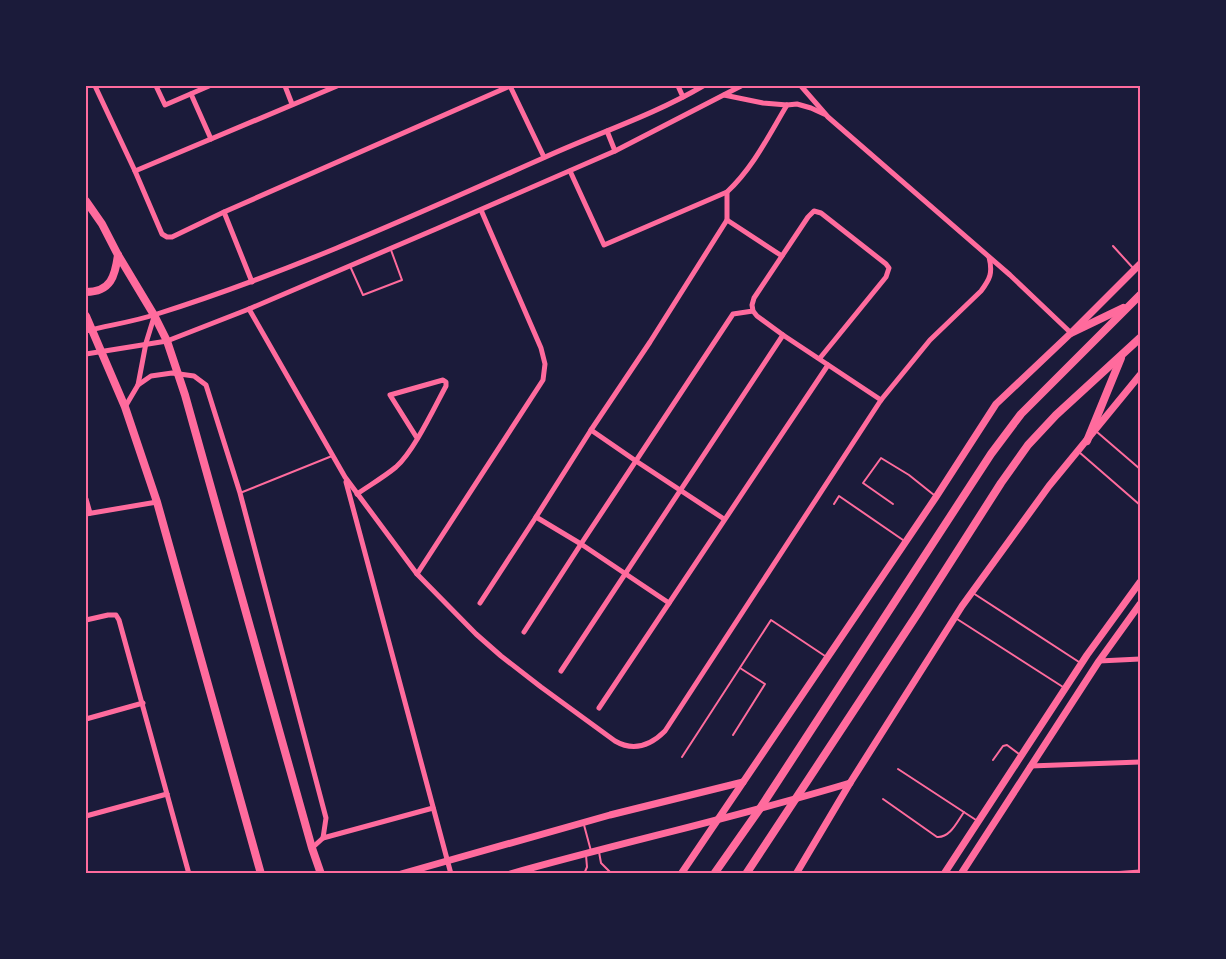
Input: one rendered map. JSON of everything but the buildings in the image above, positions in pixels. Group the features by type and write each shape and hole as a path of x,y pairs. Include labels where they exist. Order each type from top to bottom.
{"main road":[{"path":"86,201 102,224 167,340 185,395 312,848 321,873"},
{"path":"86,292 104,288 111,282 118,255"},
{"path":"714,873 759,810 991,454 1021,414 1140,295"},
{"path":"1071,333 1131,304"},
{"path":"86,316 89,330 125,407 157,502 260,869"},
{"path":"746,873 1028,445 1056,415 1140,338"},
{"path":"1087,441 1122,356"}],"street":[{"path":"95,86 162,234 167,237 172,237 510,86 544,157"},
{"path":"156,86 165,105 209,86"},
{"path":"285,86 292,104"},
{"path":"135,171 337,86"},
{"path":"678,86 683,97"},
{"path":"89,330 154,315 252,282 607,132 702,86"},
{"path":"86,354 167,340 249,309 615,152 741,86"},
{"path":"801,86 828,117 1010,276 1071,333"},
{"path":"190,94 211,139"},
{"path":"724,95 763,103 797,104 828,117"},
{"path":"570,171 604,244 727,192 746,172 788,105"},
{"path":"607,132 615,152"},
{"path":"480,603 727,220 727,192"},
{"path":"417,574 543,380 545,364 541,348 481,210"},
{"path":"820,358 886,277 889,268 821,213 814,211 754,298 753,311 783,335 881,400"},
{"path":"224,212 252,282"},
{"path":"727,220 782,256"},
{"path":"249,309 345,477 417,574 484,642 501,656 621,744 638,747 657,739 665,731 881,400 930,340 987,283 991,268 988,257"},
{"path":"681,873 936,497 996,404 1138,267"},
{"path":"524,632 733,314 753,311"},
{"path":"125,407 138,385 154,315"},
{"path":"561,671 783,335"},
{"path":"599,708 828,365"},
{"path":"138,385 151,376 162,373 194,376 206,384 240,493 327,818 323,838"},
{"path":"796,873 850,783 972,592 1049,486 1140,375"},
{"path":"357,494 397,466 407,454 417,438 446,386 443,380 390,395 417,438"},
{"path":"591,430 724,519"},
{"path":"345,477 451,873"},
{"path":"86,499 88,514 157,502"},
{"path":"536,517 669,603"},
{"path":"944,873 1082,663 1140,582"},
{"path":"961,873 1099,661 1140,604"},
{"path":"86,621 108,615 116,615 120,620 189,873"},
{"path":"1099,661 1140,659"},
{"path":"86,719 142,703"},
{"path":"1030,766 1140,762"},
{"path":"401,873 584,822 743,782"},
{"path":"510,873 759,810 850,783"},
{"path":"86,816 167,794"},
{"path":"312,848 323,838 433,808"},
{"path":"260,869 266,873"},
{"path":"1112,873 1140,872"}],"lane":[{"path":"1113,246 1138,267"},
{"path":"350,266 363,295 402,280 391,249"},
{"path":"1095,431 1140,469"},
{"path":"1078,451 1140,505"},
{"path":"240,493 332,456"},
{"path":"893,504 863,483 881,458 909,475 936,497"},
{"path":"834,504 838,496 905,542"},
{"path":"972,592 1082,663"},
{"path":"955,618 1065,689"},
{"path":"682,757 771,620 828,657"},
{"path":"733,735 765,684 740,668"},
{"path":"993,760 1006,745 1022,756"},
{"path":"898,769 978,821"},
{"path":"883,799 937,837 948,834 964,812"},
{"path":"584,822 592,851 612,873"},
{"path":"584,873 592,851"}]}
